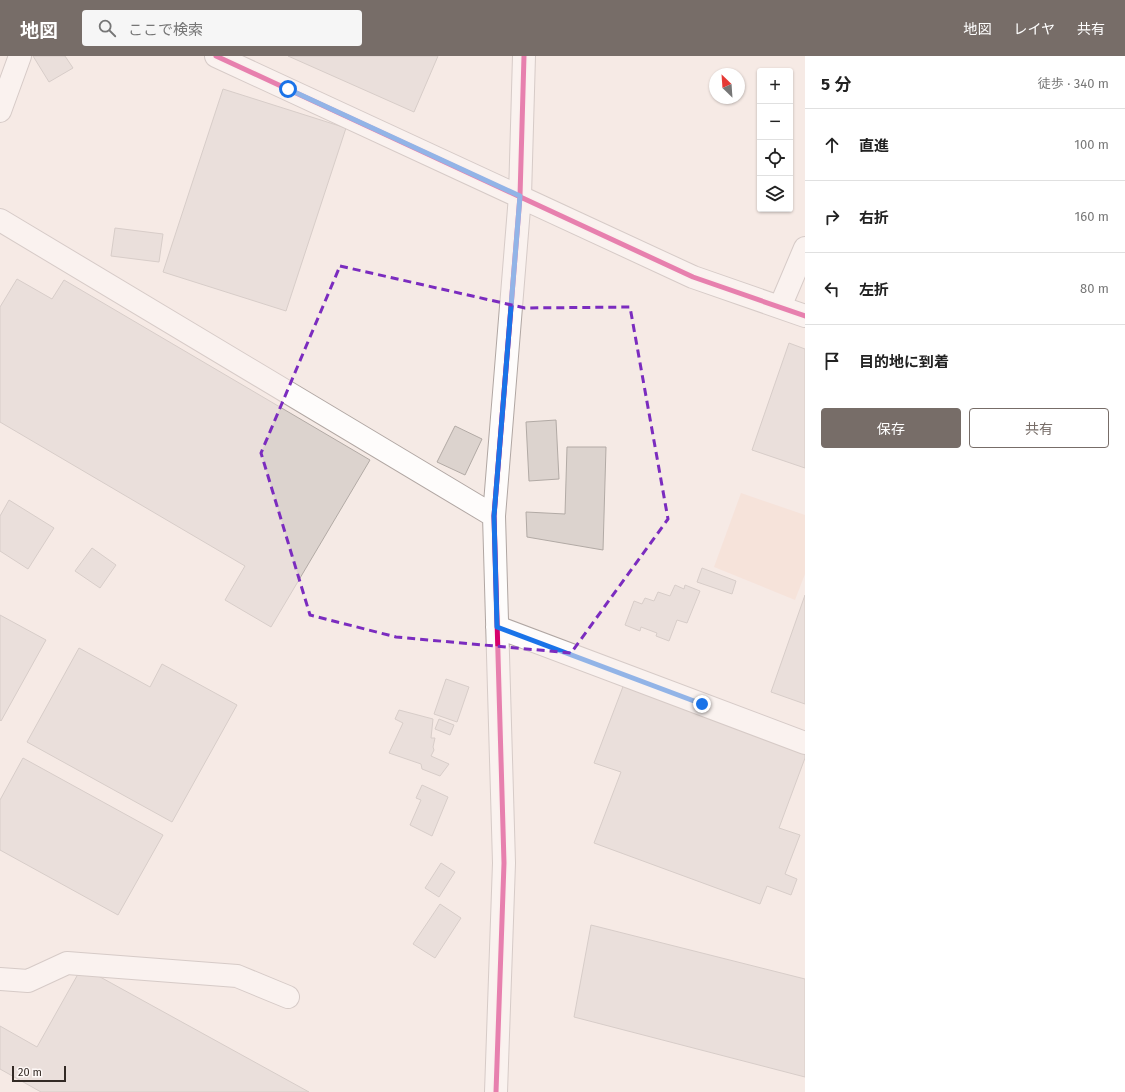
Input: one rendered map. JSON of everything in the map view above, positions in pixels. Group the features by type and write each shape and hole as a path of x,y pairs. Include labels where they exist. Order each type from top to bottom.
{"street":[{"path":"0,110 20,56"},
{"path":"216,56 693,276 805,316"},
{"path":"496,1092 504,863 494,516 520,196 524,56"},
{"path":"0,220 494,516"},
{"path":"780,307 805,248"},
{"path":"497,627 805,743"},
{"path":"0,979 28,981 67,963 237,976 288,997"}],"highlighted area":[{"path":"340,266 525,308 630,307 668,519 571,653 396,637 310,615 261,453"}],"shaded area":[{"path":"741,493 805,515 805,574 795,600 714,567"}],"building":[{"path":"33,56 65,56 73,68 49,82"},
{"path":"288,56 438,56 414,112"},
{"path":"223,89 346,128 286,311 163,272"},
{"path":"115,228 163,234 159,262 111,256"},
{"path":"17,279 52,299 64,280 370,460 271,627 225,600 245,566 0,422 0,307"},
{"path":"789,343 805,349 805,468 752,450"},
{"path":"556,420 559,479 529,481 526,422"},
{"path":"455,426 482,439 465,475 437,462"},
{"path":"567,447 606,447 603,550 527,537 526,512 565,514"},
{"path":"9,500 54,528 28,569 0,551 0,516"},
{"path":"92,548 116,565 100,588 75,571"},
{"path":"702,568 736,581 732,594 697,582"},
{"path":"675,585 684,589 685,585 700,591 687,623 677,620 669,641 656,636 657,633 641,627 640,631 625,625 634,601 642,604 645,598 654,601 658,592 670,596"},
{"path":"805,595 805,704 771,692"},
{"path":"0,615 46,640 1,721 0,720"},
{"path":"79,648 150,687 162,664 237,705 172,822 27,742"},
{"path":"446,679 469,687 457,722 434,714"},
{"path":"624,684 805,751 805,758 779,828 800,835 785,874 797,879 791,895 767,886 760,904 594,843 621,772 594,763"},
{"path":"399,710 433,719 431,738 435,738 433,747 434,750 431,756 449,764 440,776 422,769 421,764 389,753 403,723 395,719"},
{"path":"439,719 454,725 450,735 435,729"},
{"path":"23,758 163,835 118,915 0,850 0,800"},
{"path":"422,785 448,797 432,836 410,825 421,800 416,798"},
{"path":"441,863 455,872 439,897 425,888"},
{"path":"440,904 461,918 435,958 413,944"},
{"path":"591,925 805,979 805,1077 574,1017"},
{"path":"82,967 309,1092 41,1092 0,1069 0,1026 37,1047"}],"cycle path":[{"path":"216,56 693,277 805,316"},
{"path":"496,1092 504,863 494,516 520,196 524,56"}],"route":[{"path":"288,89 520,196 494,516 497,627 702,704"}]}
